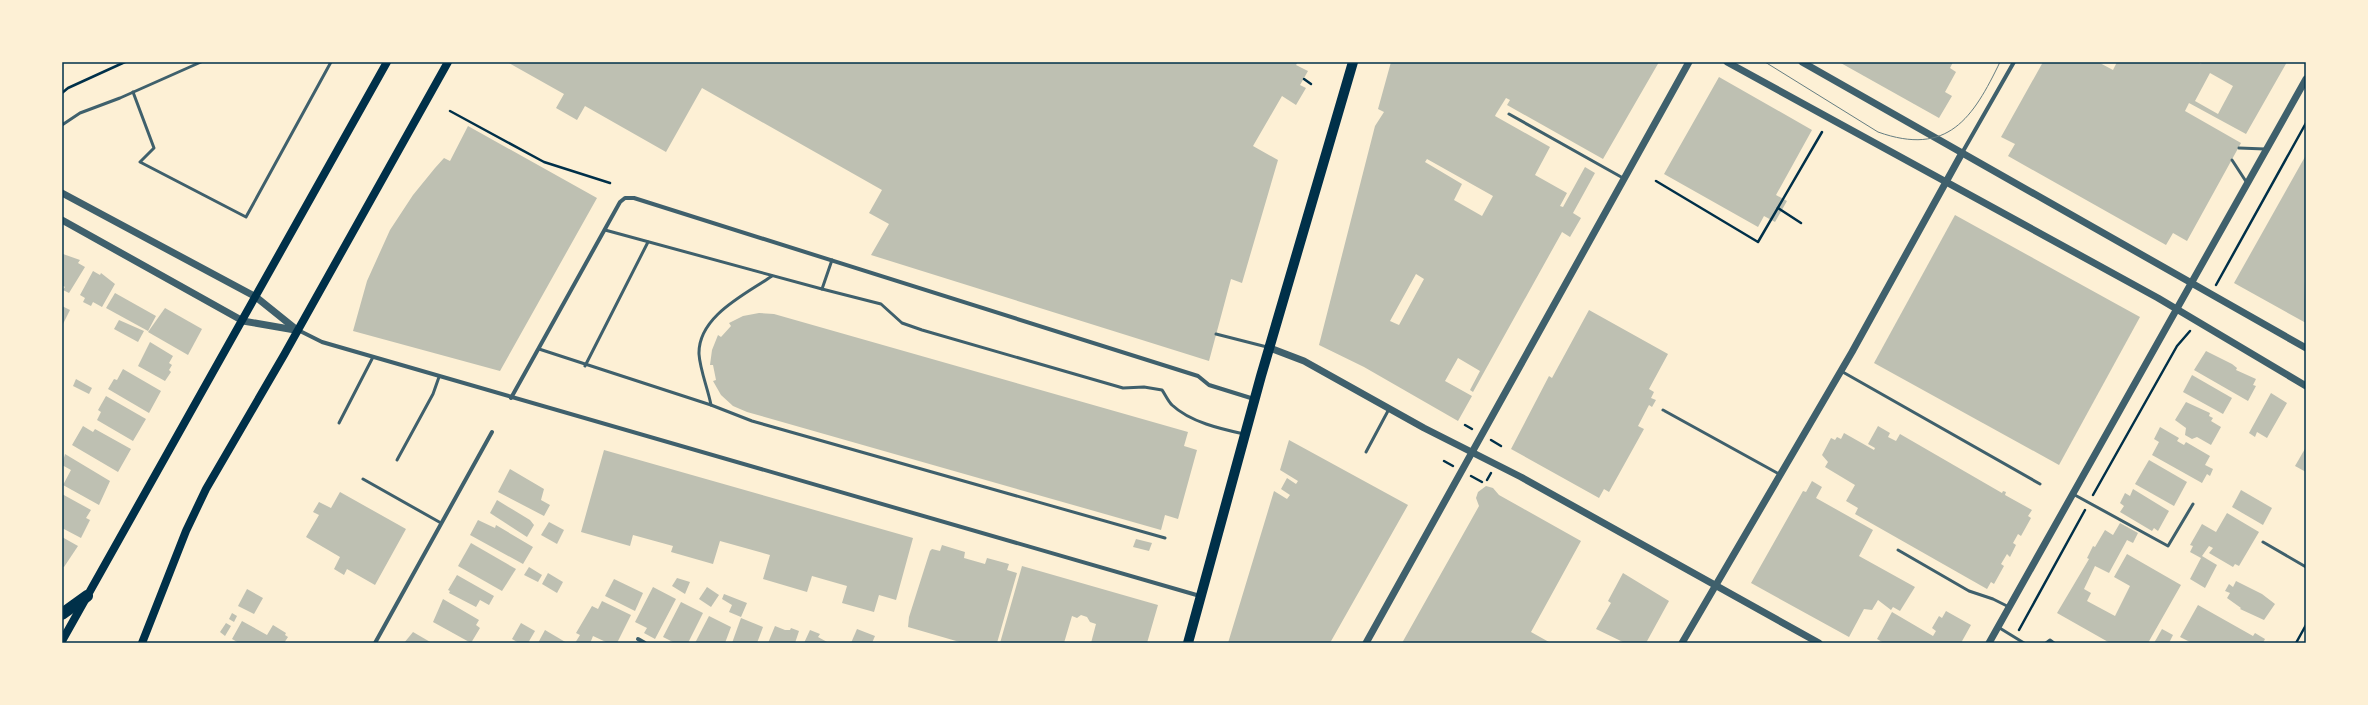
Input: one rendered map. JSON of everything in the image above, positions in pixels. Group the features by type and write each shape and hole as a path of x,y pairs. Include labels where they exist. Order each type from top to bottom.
{"highway":[{"path":"62,614 87,596"}],"main road":[{"path":"62,641 387,62"},
{"path":"142,643 186,530 206,490 448,62"},
{"path":"1188,643 1245,434 1353,62"}],"street":[{"path":"1366,643 1689,62"},
{"path":"1727,62 2177,309 2306,386"},
{"path":"1802,62 2306,348"},
{"path":"1682,643 1779,474 1841,371 1945,182 2014,62"},
{"path":"1989,643 2192,284 2265,149 2305,83"},
{"path":"62,193 256,297 297,330 322,342 511,398 1201,596"},
{"path":"511,398 620,202 626,198 642,199 1198,376 1209,385 1255,399"},
{"path":"62,220 243,320 297,330"},
{"path":"1270,348 1304,361 1389,409 1521,477 1819,643"},
{"path":"375,643 492,432"},
{"path":"638,639 645,643"}],"lane":[{"path":"62,125 80,112 133,92 201,62"},
{"path":"133,92 154,148 140,162 246,216 331,62"},
{"path":"1510,114 1625,179"},
{"path":"2238,148 2265,149"},
{"path":"2232,160 2247,183"},
{"path":"605,230 881,304 902,323 922,330 1123,388 1144,387 1162,390 1172,405 1213,428 1245,434"},
{"path":"586,366 648,242"},
{"path":"822,289 832,260"},
{"path":"711,405 699,354 704,331 724,309 772,276"},
{"path":"1216,334 1270,348"},
{"path":"539,350 711,405 752,422 1166,538"},
{"path":"339,423 373,358"},
{"path":"1841,371 2040,484"},
{"path":"396,460 433,394 439,377"},
{"path":"1366,452 1389,409"},
{"path":"1663,410 1779,474"},
{"path":"363,479 442,523"},
{"path":"2073,494 2168,546 2193,504"},
{"path":"2263,542 2306,567"},
{"path":"1898,550 1969,591 1993,598 2009,607"},
{"path":"1998,627 2024,643"},
{"path":"2046,643 2050,640 2054,643"}],"path":[{"path":"62,93 68,88 125,62"},
{"path":"1304,79 1311,84"},
{"path":"450,111 544,162 610,183"},
{"path":"2210,294 2306,123"},
{"path":"1656,181 1758,242 1822,132"},
{"path":"1778,208 1801,223"},
{"path":"2015,637 2177,346 2187,336 2196,320"},
{"path":"2296,643 2306,625"}],"building":[{"path":"507,62 1298,62 1296,65 1308,71 1300,85 1306,88 1296,105 1282,96 1253,146 1278,160 1242,283 1231,279 1209,361 871,255 889,224 869,213 882,190 702,88 666,152 585,106 577,120 556,108 564,94"},
{"path":"1391,62 1659,62 1603,159 1507,105 1510,100 1506,98 1496,114 1495,116 1550,147 1535,175 1567,193 1560,206 1563,207 1585,167 1595,173 1573,213 1581,218 1570,237 1562,232 1473,392 1470,390 1480,371 1458,358 1445,381 1472,396 1458,421 1364,367 1319,345 1375,126 1384,112 1378,109","holes":["1427,159 1493,196 1482,216 1454,200 1462,184 1425,162","1416,274 1424,279 1399,325 1390,321"]},
{"path":"1839,62 1953,62 1950,68 1956,72 1945,92 1952,96 1939,118"},
{"path":"2043,62 2098,62 2113,70 2117,62 2197,62 2201,64 2202,62 2287,62 2246,134 2189,103 2185,111 2241,143 2187,241 2173,233 2166,245 2008,156 2015,144 2001,137","holes":["2210,73 2233,86 2218,114 2195,101"]},
{"path":"1719,77 1812,130 1776,195 1787,201 1775,222 1764,216 1758,227 1664,174"},
{"path":"468,126 597,198 500,371 353,331 367,281 390,230 413,195 435,168 444,158 450,161"},
{"path":"2306,155 2304,280 2306,323 2234,283"},
{"path":"1955,215 2140,317 2059,465 1874,363"},
{"path":"63,254 80,260 78,263 85,267 69,293 63,290 65,287 62,285"},
{"path":"93,271 100,275 101,273 115,284 102,307 93,302 91,306 83,302 85,298 80,295"},
{"path":"115,293 156,316 148,331 106,308"},
{"path":"62,306 70,310 62,326"},
{"path":"165,308 202,329 188,355 148,332"},
{"path":"1589,310 1668,354 1649,389 1654,392 1651,398 1656,400 1652,407 1649,405 1638,426 1644,429 1609,492 1604,489 1599,498 1511,449 1549,376 1552,378"},
{"path":"759,313 774,314 1188,432 1184,446 1197,450 1178,519 1165,515 1161,530 747,412 733,406 721,395 713,381 716,380 713,365 710,365 712,350 718,335 721,337 731,326 729,323 743,316"},
{"path":"119,320 144,331 138,342 114,329"},
{"path":"150,342 173,356 169,363 172,365 169,370 171,372 165,381 138,366"},
{"path":"2206,351 2232,364 2237,368 2236,370 2256,379 2253,385 2256,386 2248,401 2194,370"},
{"path":"123,369 161,391 149,413 108,389 114,379 117,380"},
{"path":"2192,375 2232,398 2223,414 2183,392"},
{"path":"76,379 92,388 89,394 73,386"},
{"path":"2271,393 2287,403 2267,438 2257,432 2255,437 2249,433"},
{"path":"106,396 146,419 133,441 97,420 101,412 98,410"},
{"path":"2186,402 2210,413 2209,416 2213,418 2211,421 2221,427 2211,445 2197,437 2192,439 2185,435 2186,428 2175,420"},
{"path":"83,426 93,432 95,429 131,449 118,472 72,445"},
{"path":"1878,426 1890,433 1888,437 1896,441 1900,434 2002,493 2003,491 2006,492 2005,495 2032,510 2028,516 2031,518 2021,536 2018,534 2013,543 2016,545 2010,557 2007,554 2001,564 2004,566 1994,584 1991,582 1987,589 1855,514 1858,508 1846,501 1855,485 1825,467 1828,462 1822,455 1831,438 1835,440 1837,437 1841,439 1844,433 1874,450 1875,448 1868,444"},
{"path":"2160,427 2179,438 2177,441 2184,445 2186,442 2210,456 2205,465 2213,469 2210,476 2207,474 2202,483 2152,455 2159,442 2154,439"},
{"path":"1289,440 1408,505 1330,643 1228,643 1274,491 1287,499 1290,495 1281,489 1287,478 1296,484 1298,481 1280,470"},
{"path":"2306,447 2306,472 2295,466"},
{"path":"604,450 913,538 896,600 879,595 874,612 842,603 847,586 812,576 807,592 763,579 770,555 720,541 713,564 671,552 673,546 633,535 630,546 581,532"},
{"path":"65,454 110,481 99,505 63,485 71,470 62,465"},
{"path":"2149,460 2187,482 2174,506 2135,484"},
{"path":"510,469 544,489 541,500 550,505 544,516 498,492"},
{"path":"1812,481 1822,487 1816,498 1873,530 1859,556 1915,587 1900,611 1893,607 1891,610 1878,600 1872,610 1864,609 1849,637 1751,583 1803,491 1806,492"},
{"path":"1486,486 1493,488 1499,495 1581,541 1531,632 1549,642 1402,643 1479,506 1476,498 1478,492"},
{"path":"2133,489 2169,511 2158,531 2154,528 2152,531 2120,512 2124,506 2120,503 2125,493 2130,496"},
{"path":"2241,490 2272,508 2263,525 2232,507"},
{"path":"340,492 406,529 375,585 347,569 344,575 334,569 340,557 306,537 319,515 313,512 319,502 331,508"},
{"path":"62,494 91,510 86,518 90,520 81,538 62,528"},
{"path":"497,500 530,520 534,525 527,537 490,513"},
{"path":"2227,513 2259,532 2239,566 2235,564 2233,567 2209,553 2213,548 2209,546 2202,556 2217,565 2205,588 2190,579 2201,558 2190,552 2193,546 2190,545 2202,524 2216,532"},
{"path":"478,520 495,528 496,525 533,547 523,564 470,535"},
{"path":"549,522 564,530 557,544 541,535"},
{"path":"2120,523 2138,533 2133,543 2127,540 2109,573 2095,566 2084,589 2091,593 2087,601 2115,616 2130,586 2114,577 2127,554 2181,585 2148,643 2110,643 2057,613 2089,559 2087,558 2093,546 2095,547 2105,530 2113,535"},
{"path":"62,537 78,546 64,567 62,566"},
{"path":"1136,539 1152,543 1149,551 1133,547"},
{"path":"471,543 516,569 502,591 458,566"},
{"path":"942,545 965,552 964,558 985,564 987,558 1009,564 1007,570 1017,573 997,643 963,643 908,627 909,617 930,551 932,549 940,551"},
{"path":"1022,566 1158,605 1147,643 1091,643 1096,624 1090,622 1087,617 1081,615 1077,618 1072,616 1064,643 1000,643"},
{"path":"529,567 542,575 538,582 524,575"},
{"path":"548,573 563,582 557,593 542,584"},
{"path":"1623,573 1669,601 1646,643 1625,643 1596,629 1611,603 1608,601"},
{"path":"457,575 494,596 489,605 480,600 476,607 449,593 450,591 448,590"},
{"path":"677,578 690,582 685,594 672,586"},
{"path":"614,579 643,593 635,611 605,596"},
{"path":"2236,581 2262,594 2275,604 2264,620 2240,609 2241,608 2227,598 2230,593 2225,591 2229,584 2233,587"},
{"path":"653,587 676,599 655,639 644,633 647,628 635,622"},
{"path":"707,587 719,595 711,607 699,599"},
{"path":"247,589 263,598 254,614 238,606"},
{"path":"724,594 747,603 741,617 729,612 732,605 722,599"},
{"path":"443,599 479,620 476,625 480,628 471,643 433,622"},
{"path":"602,601 631,615 617,643 608,643 593,636 590,643 575,643 580,635 576,633 592,606 598,609"},
{"path":"681,602 703,613 688,643 675,643 663,637"},
{"path":"2198,605 2253,636 2255,633 2265,639 2263,643 2192,643 2180,637"},
{"path":"1946,611 1971,625 1961,643 1884,643 1877,639 1892,612 1933,636 1936,631 1932,628 1939,616 1942,618"},
{"path":"232,613 237,616 234,622 229,619"},
{"path":"709,616 731,627 725,643 695,643"},
{"path":"741,618 763,627 757,643 732,643"},
{"path":"242,621 267,635 273,625 286,633 285,635 288,637 284,643 239,643 232,639"},
{"path":"226,623 231,626 225,636 220,632"},
{"path":"521,623 535,631 528,643 519,643 512,639"},
{"path":"775,626 785,630 790,630 791,628 799,631 795,643 768,643"},
{"path":"857,629 875,636 872,643 851,643"},
{"path":"2162,629 2173,635 2169,643 2154,643"},
{"path":"545,630 567,643 538,643"},
{"path":"810,630 820,634 818,637 829,643 804,643"},
{"path":"413,632 432,643 404,643"}],"tram line":[{"path":"1765,62 1878,132 1902,138 1923,139 1940,136 1955,127 1968,115 1990,82 2000,62"}]}
